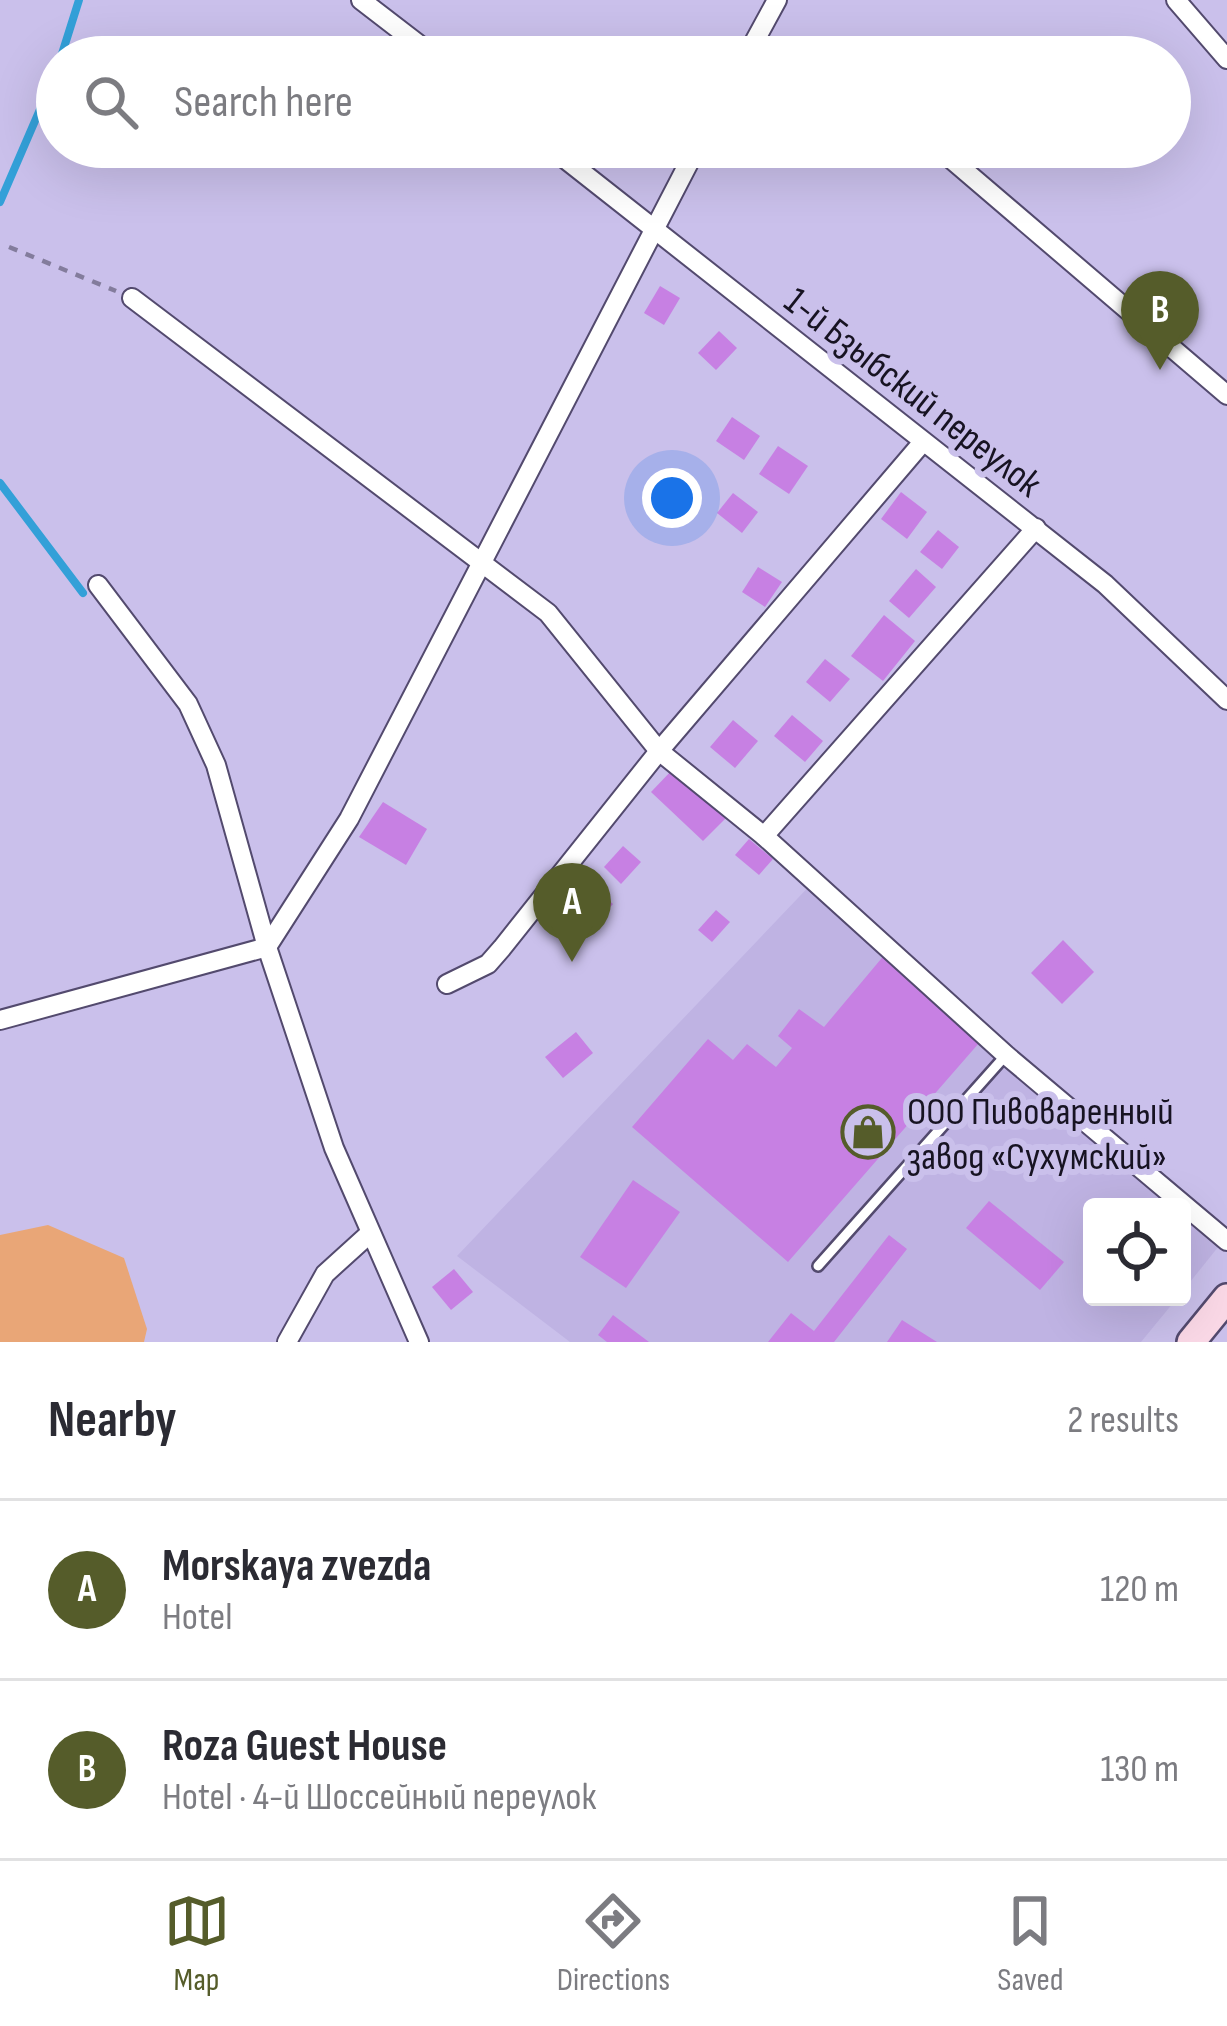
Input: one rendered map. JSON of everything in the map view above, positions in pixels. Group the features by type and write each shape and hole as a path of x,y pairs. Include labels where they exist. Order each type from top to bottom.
{"main road":[{"path":"1191,1342 1227,1298"}],"street":[{"path":"362,0 407,36"},
{"path":"757,36 777,0"},
{"path":"1176,0 1227,59"},
{"name":"1-й Бзыбский переулок","path":"577,168 1135,608 1227,700"},
{"path":"0,1020 267,947 349,819 685,168"},
{"path":"962,168 1227,395"},
{"path":"132,298 477,564 548,613 659,752 764,836 1006,1055 1227,1241"},
{"path":"447,984 488,964 659,752 922,443"},
{"path":"764,836 1036,528"},
{"path":"98,585 155,655 216,765 267,947 368,1234 419,1342"},
{"path":"287,1342 325,1274 368,1234"}],"lane":[{"path":"818,1266 1006,1055"}],"path":[{"path":"9,248 132,298"}],"shaded area":[{"name":"ООО Пивоваренный завод «Сухумский»","path":"818,877 1184,1198 1083,1198 1083,1306 1171,1306 1141,1342 570,1342 457,1256"},
{"name":"ООО Пивоваренный завод «Сухумский»","path":"1191,1204 1227,1236 1191,1281"},
{"path":"48,1225 124,1258 147,1329 144,1342 0,1342 0,1235"}],"building":[{"path":"660,286 680,298 664,325 644,313"},
{"path":"719,331 737,348 716,370 698,353"},
{"path":"732,417 760,436 744,460 716,441"},
{"path":"778,446 808,466 789,494 759,474"},
{"path":"901,492 927,512 907,539 881,519"},
{"path":"733,493 758,512 742,533 717,513"},
{"path":"938,530 959,547 942,569 920,552"},
{"path":"758,567 782,582 765,607 742,592"},
{"path":"916,569 936,587 909,618 889,601"},
{"path":"884,615 915,641 883,681 851,656"},
{"path":"825,659 850,679 830,702 806,682"},
{"path":"792,715 823,741 805,762 774,736"},
{"path":"733,720 758,741 735,768 710,747"},
{"path":"674,768 727,817 703,841 651,792"},
{"path":"383,802 427,829 406,865 359,837"},
{"path":"749,839 773,859 759,875 735,855"},
{"path":"623,846 641,862 621,884 604,867"},
{"path":"591,885 613,904 578,943 556,923"},
{"path":"716,910 730,922 712,942 698,930"},
{"path":"1063,940 1094,972 1062,1004 1031,973"},
{"path":"886,953 986,1035 788,1262 632,1127 708,1039 733,1060 747,1044 776,1067 792,1048 778,1036 799,1009 824,1027"},
{"path":"576,1032 593,1053 563,1078 545,1057"},
{"path":"633,1180 680,1212 626,1288 580,1257"},
{"path":"989,1201 1064,1262 1040,1290 966,1228"},
{"path":"889,1235 907,1249 834,1342 768,1342 791,1313 814,1331"},
{"path":"454,1269 473,1292 451,1310 432,1287"},
{"path":"613,1315 649,1342 607,1342 598,1335"},
{"path":"902,1320 937,1342 887,1342"}],"waterway":[{"path":"68,36 79,0"},
{"path":"0,202 36,119"},
{"path":"0,483 83,593"}],"place":[{"name":"Roza Guest House","path":"1160,370"},
{"name":"Morskaya zvezda","path":"572,962"},
{"name":"ООО Пивоваренный завод «Сухумский»","path":"868,1132"}]}
